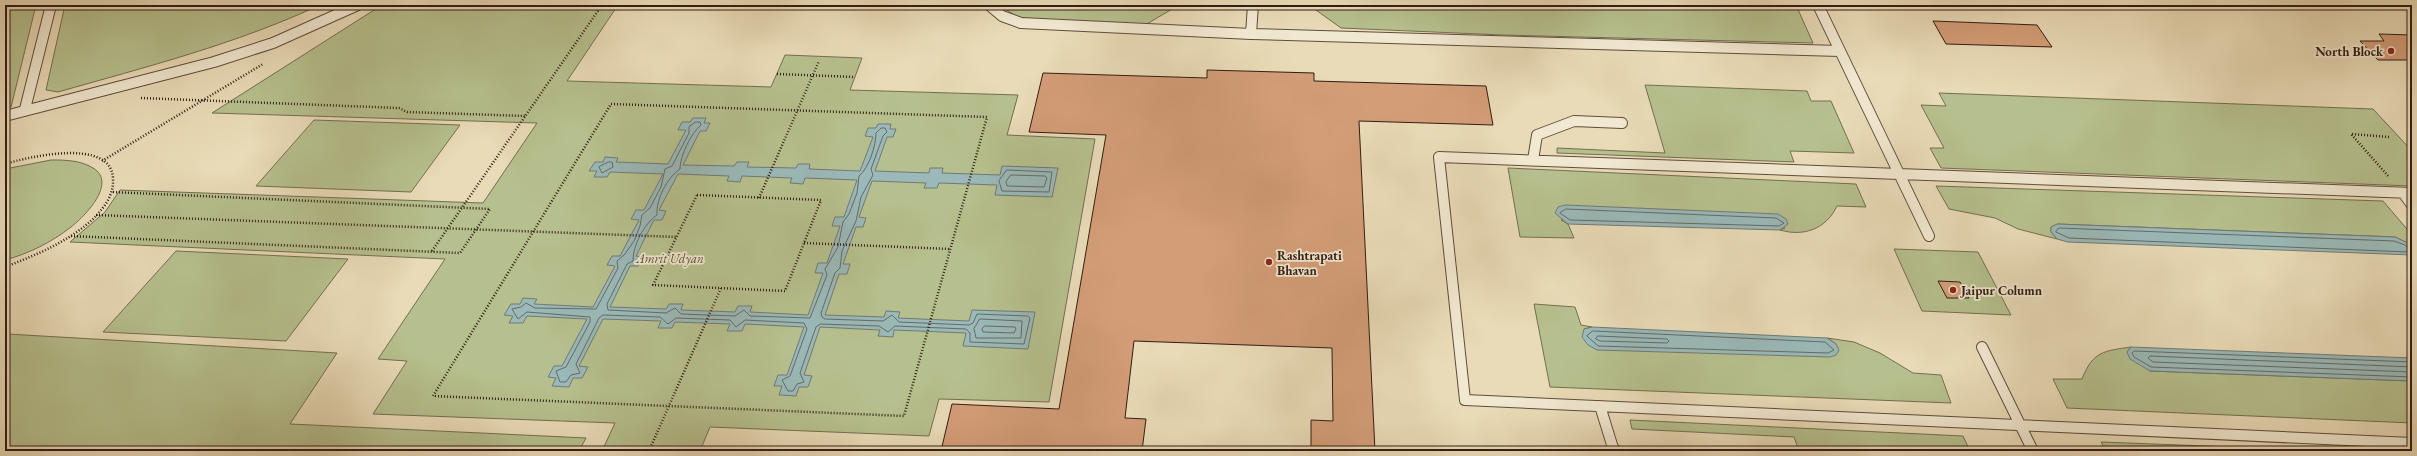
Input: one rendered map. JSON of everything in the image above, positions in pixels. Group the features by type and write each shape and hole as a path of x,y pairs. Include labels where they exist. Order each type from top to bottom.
{"lane":[{"path":"25,109 51,5"},
{"path":"5,116 25,109 214,62 273,43 358,5"},
{"path":"1251,34 1253,5"},
{"path":"1818,5 1929,236"},
{"path":"992,6 1002,16 1021,23 1251,34 1840,51"},
{"path":"1533,160 1537,135 1574,121 1622,123"},
{"path":"2412,206 2407,193 1439,157 1465,400 2412,443"},
{"path":"1982,347 2033,451"},
{"path":"1600,406 1613,448 1617,451"}],"path":[{"path":"432,252 602,5"},
{"path":"102,161 268,60"},
{"path":"759,198 819,61"},
{"path":"777,74 855,77"},
{"path":"138,98 399,108 407,112 525,116"},
{"path":"611,104 798,111 987,117 904,416 433,396 611,104"},
{"path":"2389,137 2351,134 2407,193"},
{"path":"5,164 52,153 81,154 102,161 113,174 112,192 96,215 71,236 36,255 5,266"},
{"path":"71,236 460,253 490,209 112,192"},
{"path":"697,195 759,198 821,200 785,291 653,285 697,195"},
{"path":"96,215 677,237"},
{"path":"804,243 950,249"},
{"path":"649,450 721,288"},
{"path":"603,448 674,451"}],"green space":[{"path":"5,5 36,5 11,107 5,109"},
{"path":"65,5 320,5 256,32 190,54 58,92 46,90"},
{"name":"Amrit Udyan","path":"382,5 618,5 567,81 771,87 785,55 862,58 850,90 1018,95 1007,135 1095,139 1049,402 939,399 929,436 710,427 700,451 602,451 615,423 373,414 407,361 378,359 445,259 70,242 105,212 120,190 483,203 537,123 212,113"},
{"path":"999,5 1179,5 1145,25 1019,18"},
{"path":"1309,5 1796,5 1813,43 1503,35 1341,28"},
{"path":"1645,85 1807,91 1811,101 1831,101 1854,153 1790,151 1794,162 1557,153 1557,148 1665,153"},
{"path":"1939,93 2373,109 2412,151 2412,186 1941,168 1930,148 1944,148 1921,105 1946,106"},
{"path":"314,120 460,125 411,192 256,186"},
{"path":"51,160 78,162 93,168 100,174 102,182 100,191 90,208 83,216 64,232 31,251 5,260 5,169"},
{"path":"1508,168 1856,184 1866,207 1837,206 1827,220 1820,226 1806,232 1789,232 1780,230 1785,228 1561,220 1568,224 1574,238 1520,237"},
{"path":"1936,186 2383,201 2412,235 2412,245 2395,237 2058,224 2051,227 2051,232 2057,239 2018,229 1995,218 1949,209"},
{"path":"1894,249 1978,252 2011,315 1922,311"},
{"path":"176,251 348,259 286,341 103,332"},
{"path":"1534,304 1575,307 1581,325 1592,327 1584,329 1836,344 1827,338 1854,342 1880,353 1913,373 1941,375 1951,403 1550,387"},
{"path":"7,334 337,353 290,424 586,438 579,451 5,451"},
{"path":"2131,347 2127,352 2150,371 2412,381 2412,423 2067,408 2053,379 2082,379 2090,363 2100,354"},
{"path":"1630,420 1963,436 1970,451 1799,451 1794,437 1632,429"},
{"path":"2101,442 2337,451 2106,451"}],"water":[{"path":"693,118 706,118 704,123 710,123 706,131 700,131 683,165 734,166 737,162 749,162 747,167 796,168 798,164 810,164 809,169 860,171 873,137 865,136 868,128 876,128 878,124 891,124 890,129 896,129 893,137 887,137 875,171 929,173 930,168 943,168 942,173 1000,175 1002,166 1058,168 1052,197 995,195 997,185 939,183 937,188 924,188 926,183 872,181 859,217 866,218 863,227 856,227 843,264 850,264 847,274 839,274 825,315 884,317 886,311 900,312 898,318 969,321 972,310 1035,312 1028,349 963,346 966,333 894,330 893,337 878,336 880,330 820,327 804,375 812,376 808,387 799,387 796,396 779,395 782,386 774,386 778,375 787,375 804,327 745,324 742,331 727,331 730,324 675,322 672,328 658,328 661,321 603,319 579,366 588,367 582,378 573,378 569,387 552,386 556,378 548,377 554,366 562,366 587,319 527,316 523,323 509,323 513,316 504,315 511,304 520,304 523,298 537,299 534,304 593,307 615,266 607,265 612,256 620,256 639,220 631,219 636,210 644,210 663,174 610,172 607,177 594,177 597,171 589,171 595,162 603,162 605,157 618,158 616,162 668,164 686,130 678,130 682,122 690,122","holes":["678,174 729,176 727,181 740,182 742,176 792,178 790,183 803,184 805,178 857,180 844,217 835,217 832,226 840,226 827,263 818,263 815,273 823,273 808,315 750,312 752,306 738,306 735,312 681,310 683,304 669,304 666,309 610,307 630,266 638,266 643,257 636,256 654,220 662,220 666,211 659,210"]},
{"path":"1565,205 1778,214 1786,219 1788,224 1780,230 1568,224 1555,213 1558,207"},
{"path":"2057,224 2395,237 2412,245 2412,255 2068,242 2057,239 2051,232 2051,227"},
{"path":"1592,327 1827,338 1836,344 1839,350 1836,355 1830,357 1597,350 1588,345 1582,337 1584,329"},
{"path":"2131,347 2412,358 2412,381 2150,371 2130,359 2127,352"}],"building":[{"path":"1933,21 2037,25 2052,47 1946,44"},
{"name":"North Block","path":"2379,34 2412,35 2412,60 2378,60 2360,41 2384,41"},
{"path":"1207,70 1314,73 1314,81 1486,86 1493,125 1359,121 1375,451 1311,451 1311,420 1333,421 1332,348 1134,341 1125,418 1146,419 1142,451 941,451 952,404 1059,409 1106,135 1029,132 1043,73 1207,78"},
{"name":"Jaipur Column","path":"1938,281 1960,282 1969,298 1947,298"}],"place":[{"name":"North Block","path":"2391,51"},
{"name":"Rashtrapati Bhavan","path":"1269,262"},
{"name":"Jaipur Column","path":"1953,290"}]}
